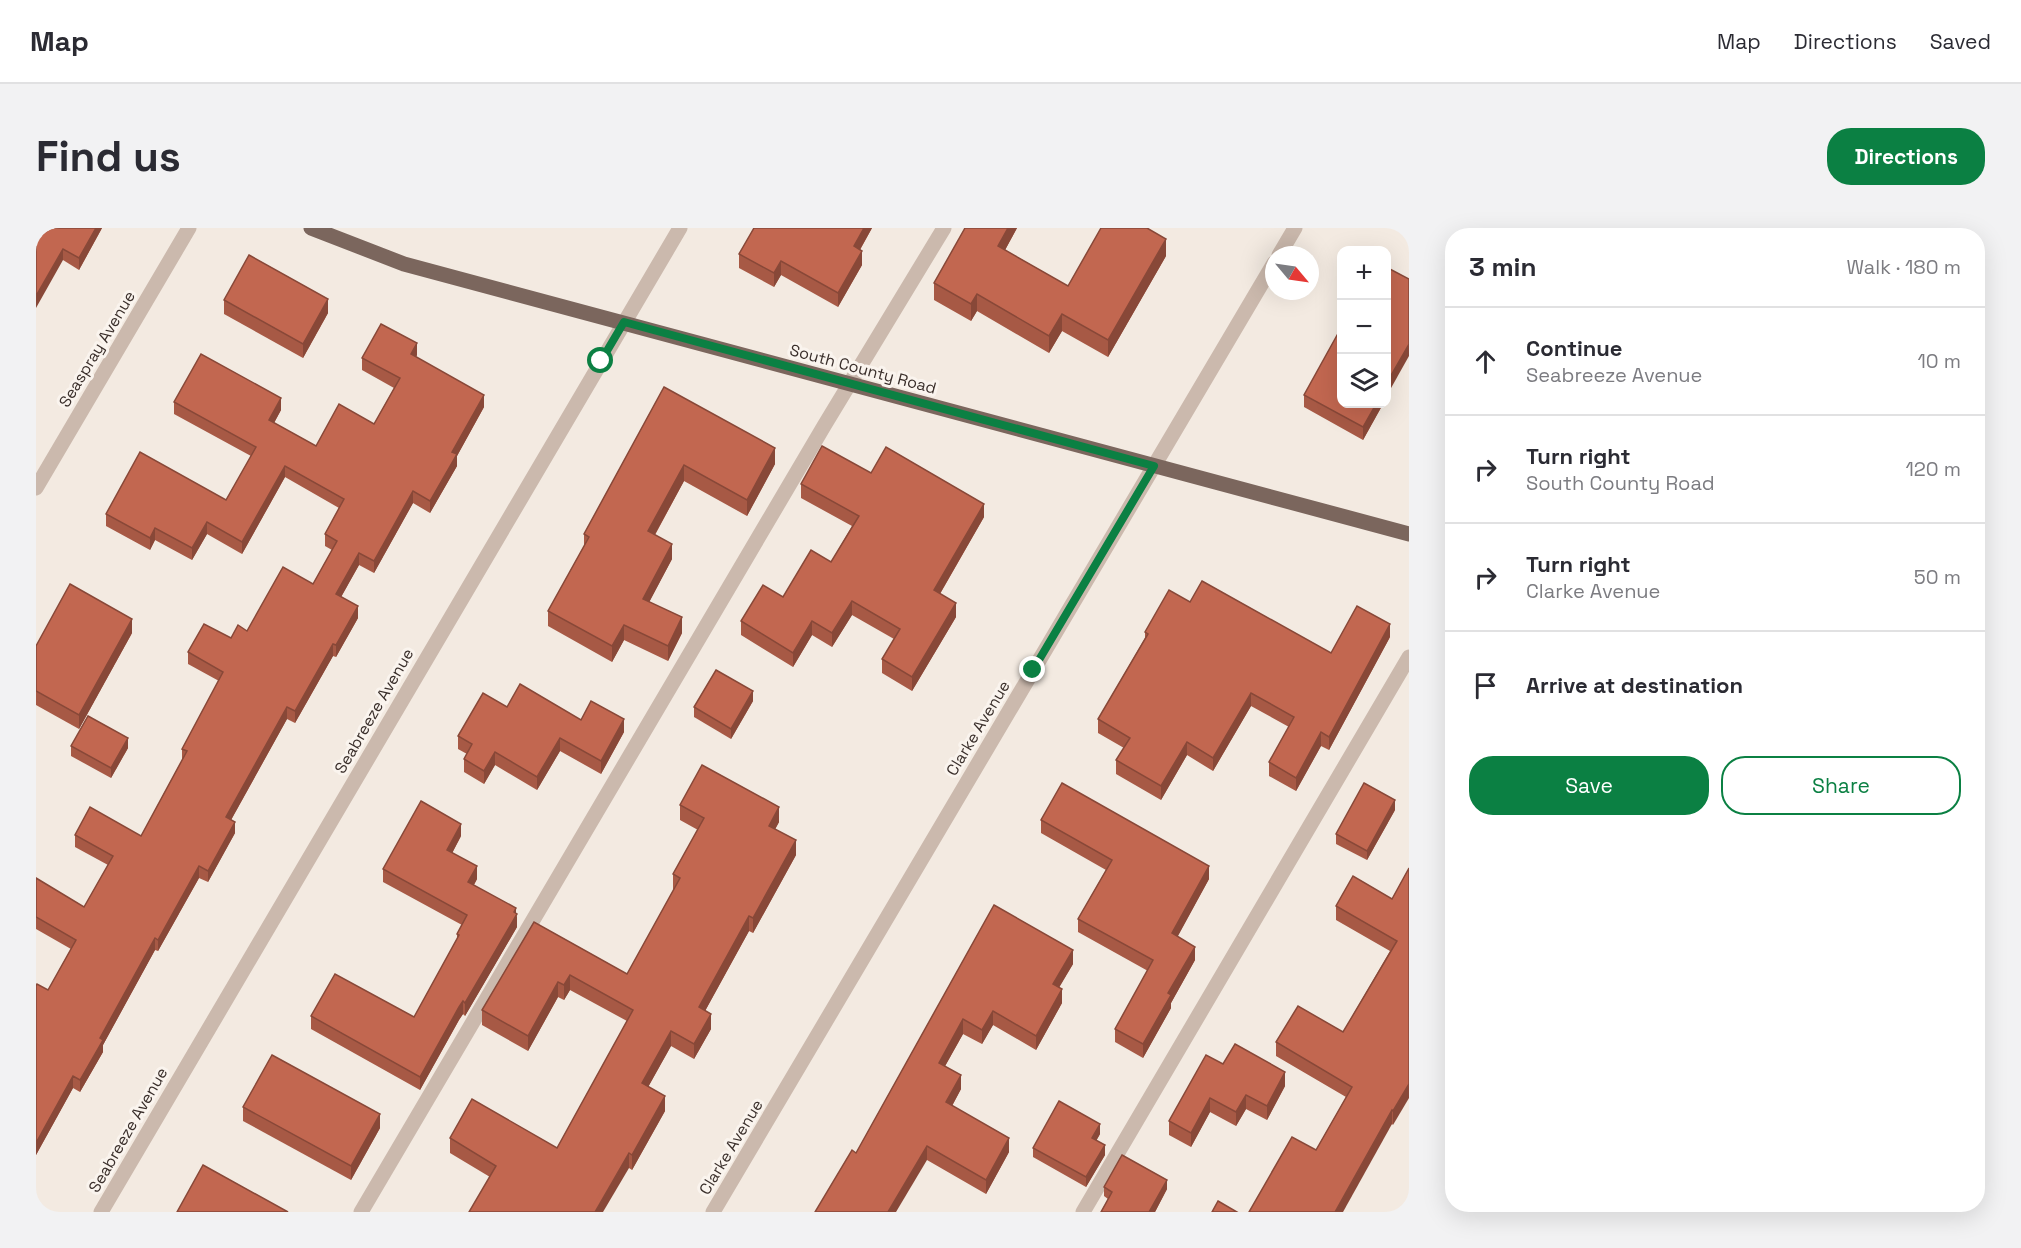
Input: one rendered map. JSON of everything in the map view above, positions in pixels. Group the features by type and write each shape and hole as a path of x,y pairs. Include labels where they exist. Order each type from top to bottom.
{"main road":[{"name":"South County Road","path":"311,228 404,264 1409,534"}],"street":[{"name":"Seaspray Avenue","path":"36,488 189,228"},
{"name":"Seabreeze Avenue","path":"101,1212 680,228"},
{"path":"361,1212 944,228"},
{"path":"1284,246 1294,228"},
{"name":"Clarke Avenue","path":"713,1212 1265,278"},
{"path":"1083,1212 1409,657"}],"building":[{"path":"36,228 96,228 79,258 63,249 36,296"},
{"path":"754,228 864,228 854,246 862,251 838,293 781,261 774,273 739,254"},
{"path":"965,228 1008,228 998,246 1068,286 1101,228 1147,228 1166,239 1108,340 1062,314 1049,336 977,294 971,304 934,283"},
{"path":"249,255 328,299 303,344 224,300"},
{"path":"1391,270 1409,279 1409,344 1391,375"},
{"path":"381,324 417,343 411,354 484,395 452,452 457,454 430,501 413,491 374,561 359,553 336,594 358,606 336,645 333,644 295,711 287,707 226,817 235,822 208,871 199,866 158,940 155,938 100,1038 103,1040 80,1080 73,1076 36,1143 36,986 37,984 48,990 76,940 36,917 36,878 84,907 113,856 75,835 90,807 141,836 187,751 182,749 223,672 188,652 204,624 231,638 238,625 247,631 283,567 313,584 337,541 325,534 344,499 285,466 242,542 207,522 192,548 155,528 150,538 106,514 140,452 226,500 256,447 174,402 201,354 281,398 269,420 316,446 339,404 374,424 400,378 362,358"},
{"path":"1337,335 1337,408 1374,408 1363,427 1304,395"},
{"path":"664,387 775,448 747,500 684,465 648,531 672,544 643,599 682,617 668,646 624,625 612,646 548,611 589,537 584,534"},
{"path":"822,446 871,473 886,447 984,504 934,590 956,603 912,677 882,659 900,629 852,601 832,633 812,621 793,653 741,621 763,585 783,597 811,550 831,562 859,516 801,484"},
{"path":"1202,581 1331,653 1357,606 1390,624 1329,737 1321,732 1296,778 1269,762 1294,717 1251,693 1213,758 1187,742 1161,786 1116,760 1130,738 1098,719 1148,634 1145,632 1169,590 1190,602"},
{"path":"70,584 132,619 79,715 36,691 36,646"},
{"path":"716,670 753,691 731,729 694,707"},
{"path":"520,684 581,720 591,701 624,719 601,761 560,738 537,777 495,752 484,771 464,759 472,744 458,736 483,693 507,707"},
{"path":"88,716 128,738 111,768 71,746"},
{"path":"702,765 779,807 769,826 796,840 753,918 749,916 699,1007 711,1014 694,1044 671,1031 642,1083 665,1096 632,1155 629,1153 595,1212 469,1212 496,1166 450,1138 472,1099 557,1148 633,1010 570,975 564,985 558,982 528,1036 482,1010 534,922 627,974 680,878 673,874 704,818 680,805"},
{"path":"1062,783 1209,866 1172,933 1195,947 1168,993 1171,995 1143,1044 1115,1029 1153,960 1078,919 1112,860 1041,820"},
{"path":"1364,783 1395,800 1367,851 1336,834"},
{"path":"421,801 461,824 447,850 477,866 468,882 516,908 514,912 517,914 465,1003 463,1001 459,1007 420,1077 311,1016 335,974 414,1017 459,935 457,934 467,915 383,869"},
{"path":"1409,868 1409,1084 1335,1212 1249,1212 1292,1137 1316,1150 1352,1087 1276,1042 1298,1006 1343,1032 1397,941 1336,906 1353,876 1392,899"},
{"path":"994,905 1073,950 1053,984 1062,989 1036,1036 993,1011 982,1030 963,1019 939,1063 961,1075 946,1102 1009,1138 986,1180 927,1146 888,1212 815,1212 852,1150 856,1153"},
{"path":"1235,1044 1285,1072 1267,1106 1246,1095 1236,1112 1210,1098 1191,1133 1169,1121 1206,1055 1223,1064"},
{"path":"272,1055 380,1114 351,1166 243,1107"},
{"path":"1059,1101 1100,1124 1092,1138 1105,1145 1086,1177 1033,1148"},
{"path":"1122,1155 1167,1180 1149,1212 1101,1212 1112,1192 1104,1187"},
{"path":"203,1165 288,1212 177,1212"},
{"path":"1218,1201 1237,1212 1212,1212"}],"route":[{"path":"601,361 624,322 1154,466 1033,670"}]}
